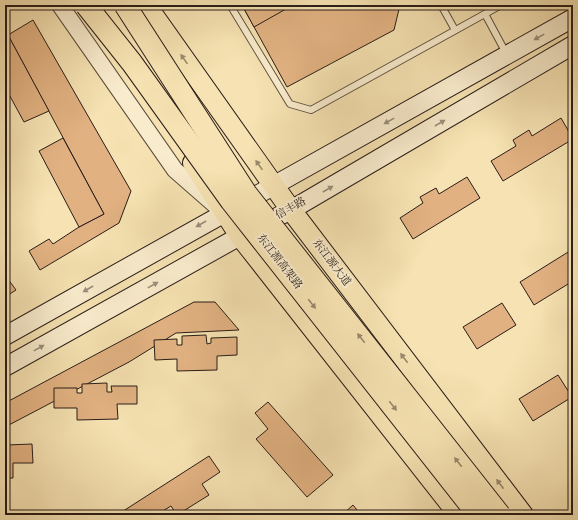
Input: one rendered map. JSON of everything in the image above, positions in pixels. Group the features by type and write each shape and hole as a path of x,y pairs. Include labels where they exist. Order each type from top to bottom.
{"highway":[{"name":"东江源高架路","path":"86,5 132,63 231,201 478,515"},
{"name":"东江源高架路","path":"125,5 246,193 500,515"}],"main road":[{"path":"96,5 223,212 240,236 458,515"},
{"name":"东江源大道","path":"146,5 291,210 523,515"},
{"path":"5,336 223,212 274,186 573,18"},
{"name":"信丰路","path":"5,367 240,236 291,210 573,45"}],"street":[{"path":"60,5 175,170 223,212"}],"lane":[{"path":"230,5 290,104 311,110 501,5"},
{"path":"441,5 455,30"},
{"path":"485,14 508,55"}],"building":[{"path":"242,5 400,5 394,30 287,87"},
{"path":"242,5 293,5 254,27"},
{"path":"33,20 131,191 119,223 40,270 29,251 49,239 53,244 79,227 104,214 8,35"},
{"path":"8,35 49,111 24,122 5,87 5,36"},
{"path":"561,118 573,139 503,181 491,161 516,146 513,140 529,130 532,136"},
{"path":"63,138 104,214 79,227 39,151"},
{"path":"467,177 480,198 413,239 400,218 423,203 420,197 436,188 439,194"},
{"path":"573,249 573,281 534,305 520,282"},
{"path":"5,275 16,290 5,297"},
{"path":"194,302 215,302 239,330 176,333 129,362 5,427 5,403"},
{"path":"502,303 516,325 477,349 463,327"},
{"path":"206,335 207,344 211,343 211,338 237,337 237,355 217,356 217,370 177,371 177,359 155,360 154,340 177,339 177,345 182,345 182,336"},
{"path":"558,375 572,397 533,421 519,399"},
{"path":"107,383 107,392 112,392 111,386 137,386 137,404 117,404 118,419 77,420 77,408 54,408 54,388 77,388 77,393 82,393 82,384"},
{"path":"268,402 333,475 307,497 256,439 268,429 255,413"},
{"path":"32,444 33,463 13,463 13,478 5,478 5,451 7,451 7,445"},
{"path":"209,456 220,472 202,484 209,495 177,515 171,506 156,515 117,515"},
{"path":"353,505 361,515 342,515"}]}
